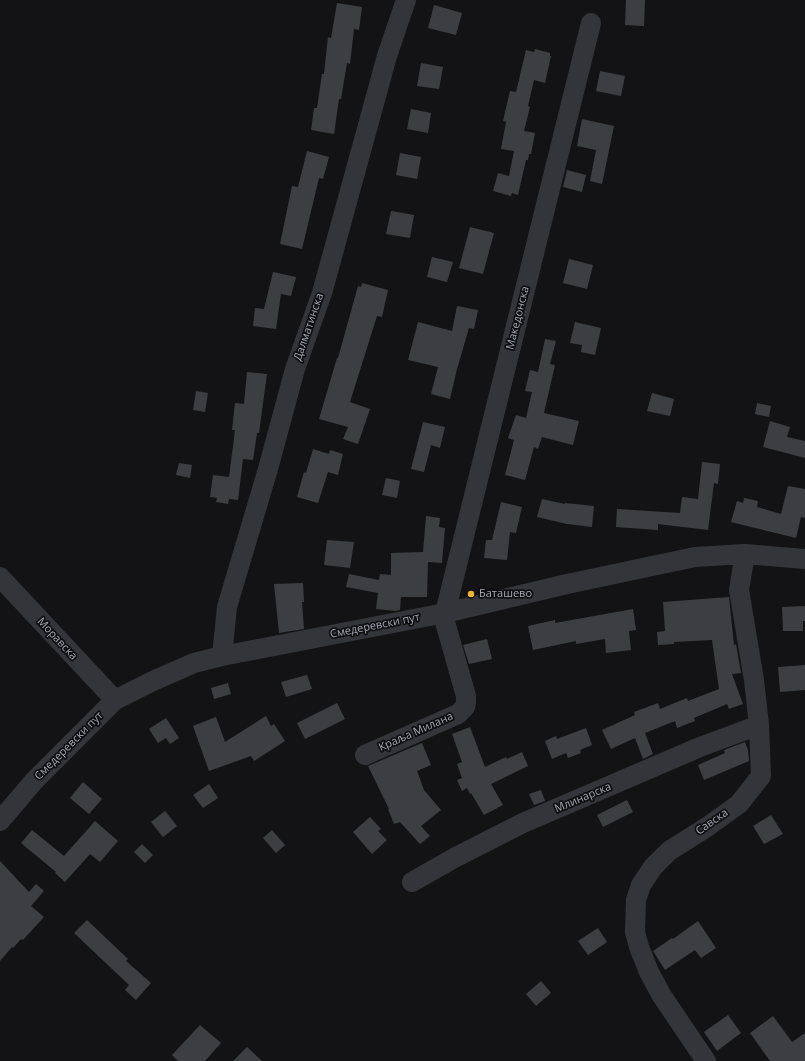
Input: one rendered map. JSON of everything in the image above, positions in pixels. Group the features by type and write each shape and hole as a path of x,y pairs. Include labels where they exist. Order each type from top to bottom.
{"street":[{"name":"Далматинска","path":"222,656 227,607 268,469 295,369 322,293 387,56 406,0"},
{"name":"Македонска","path":"445,613 592,23"},
{"name":"Смедеревски пут","path":"0,821 34,781 115,700 188,666 222,656 445,613 566,584 695,557 745,554 805,560"},
{"name":"Савска","path":"706,1061 662,996 649,972 639,947 636,932 636,900 641,885 653,867 669,851 707,827 739,804 761,776 759,725 754,680 739,590 745,554"},
{"name":"Моравска","path":"0,577 115,700"},
{"name":"Краља Милана","path":"365,755 458,714 465,707 466,696 445,622 445,613"},
{"name":"Млинарска","path":"412,882 456,857 523,823 700,747 759,725"}],"building":[{"path":"626,0 645,0 644,26 625,25"},
{"path":"337,3 362,7 359,30 354,29 350,64 347,63 341,99 339,99 334,134 311,130 314,108 317,108 322,74 324,74 328,37 331,38"},
{"path":"434,5 462,13 456,35 428,28"},
{"path":"535,49 550,53 551,56 545,83 534,80 528,106 530,107 524,131 535,133 531,154 529,154 528,160 526,160 518,195 512,193 511,196 493,191 498,173 509,176 514,151 501,149 506,122 503,121 510,91 516,92 526,50 534,52"},
{"path":"421,63 443,67 439,89 417,86"},
{"path":"600,71 625,76 621,96 596,91"},
{"path":"411,109 431,113 428,133 407,129"},
{"path":"582,119 614,126 602,184 590,181 596,150 577,146"},
{"path":"307,151 329,157 323,179 319,178 302,249 280,244 292,186 298,187"},
{"path":"400,153 421,157 417,179 396,175"},
{"path":"567,170 586,175 582,192 563,187"},
{"path":"391,211 414,215 410,238 386,234"},
{"path":"470,227 494,233 483,274 459,268"},
{"path":"432,257 453,262 447,282 427,277"},
{"path":"569,259 593,265 587,289 563,283"},
{"path":"273,272 296,277 291,296 281,294 276,329 253,326 255,308 264,309"},
{"path":"362,283 388,290 382,317 377,316 350,402 370,409 358,444 343,439 348,427 319,419 358,286 361,287"},
{"path":"457,306 478,310 474,329 469,328 450,399 431,394 438,367 408,360 418,322 452,331"},
{"path":"575,322 601,328 595,355 581,352 582,345 570,343"},
{"path":"545,339 556,341 550,364 555,365 544,413 579,421 573,445 542,437 538,449 534,447 525,480 505,475 514,440 508,438 516,415 526,418 532,392 525,391 530,370 538,372"},
{"path":"247,372 267,374 259,433 257,433 253,460 243,459 238,500 229,499 228,504 216,502 217,498 210,497 213,475 229,477 235,430 232,430 235,403 244,404"},
{"path":"196,391 208,393 205,412 193,410"},
{"path":"652,393 674,399 670,416 647,411"},
{"path":"757,403 771,406 769,417 755,414"},
{"path":"770,421 790,427 787,437 805,441 805,458 763,447"},
{"path":"423,422 445,427 440,448 431,445 424,472 411,469"},
{"path":"313,449 329,454 330,450 343,454 338,475 328,472 318,503 297,497 304,472 306,473"},
{"path":"702,462 720,464 718,484 714,483 708,530 658,524 658,530 616,527 617,509 680,513 682,497 698,499"},
{"path":"179,463 192,465 190,478 176,475"},
{"path":"386,478 400,481 397,498 382,495"},
{"path":"788,486 805,489 805,518 801,517 796,538 731,522 737,501 743,503 744,498 758,501 757,507 781,514"},
{"path":"542,499 565,504 594,506 592,527 567,524 537,517"},
{"path":"501,502 522,507 516,533 510,532 507,560 484,558 486,540 492,540"},
{"path":"426,516 440,518 439,527 445,528 442,563 428,562 427,597 401,597 400,610 395,611 376,609 378,593 346,587 349,574 379,580 380,574 391,575 391,553 423,552"},
{"path":"327,540 354,542 350,568 324,565"},
{"path":"303,583 304,602 302,602 304,629 279,633 274,584"},
{"path":"729,597 734,645 736,644 741,673 732,674 743,704 729,709 727,704 694,718 695,721 677,728 675,721 645,733 653,754 643,759 635,738 611,749 602,730 635,715 634,712 658,703 660,709 687,698 688,701 719,689 712,640 674,642 674,644 658,645 657,632 665,631 663,602"},
{"path":"805,606 803,631 783,631 782,607"},
{"path":"633,609 636,630 629,631 631,650 606,653 605,639 576,644 576,641 533,650 528,626 555,620 555,623"},
{"path":"487,639 492,659 469,664 463,645"},
{"path":"805,665 805,690 780,692 778,667"},
{"path":"307,675 312,689 286,697 281,682"},
{"path":"228,683 231,694 214,699 211,688"},
{"path":"337,703 345,719 305,739 297,723"},
{"path":"266,716 271,726 274,724 285,741 254,761 251,756 209,771 193,726 216,717 225,742"},
{"path":"166,718 179,738 170,744 166,738 158,743 149,729"},
{"path":"470,727 485,767 506,757 507,759 522,752 528,766 491,784 503,805 484,815 471,793 470,794 467,788 462,791 457,780 462,778 457,764 462,762 452,734"},
{"path":"586,728 592,745 580,750 581,753 568,758 566,753 552,759 545,741 556,736 557,739"},
{"path":"745,742 748,750 749,761 704,780 698,765 725,753 724,750"},
{"path":"422,743 431,765 417,771 424,790 441,810 421,826 430,836 420,844 400,822 394,824 389,809 368,766"},
{"path":"83,782 102,799 89,814 70,798"},
{"path":"209,784 218,798 203,808 193,795"},
{"path":"541,790 545,801 534,805 529,794"},
{"path":"627,800 633,812 603,827 597,815"},
{"path":"165,811 177,826 163,837 151,822"},
{"path":"771,815 783,834 764,844 753,826"},
{"path":"370,817 381,829 378,831 387,840 372,854 353,832"},
{"path":"95,821 118,841 100,862 90,854 65,882 55,873 56,872 21,843 32,830 64,856"},
{"path":"272,830 285,845 276,853 263,838"},
{"path":"142,844 153,855 145,863 134,852"},
{"path":"0,861 29,892 36,884 44,891 31,906 44,917 23,940 21,939 13,948 12,947 0,961"},
{"path":"87,920 128,959 126,961 151,983 136,1000 125,990 129,985 74,933"},
{"path":"698,921 716,948 701,958 695,950 665,970 653,951"},
{"path":"598,928 607,942 588,955 578,941"},
{"path":"541,981 551,993 536,1006 526,994"},
{"path":"728,1015 741,1033 717,1051 704,1032"},
{"path":"773,1016 792,1042 805,1033 805,1061 770,1061 750,1033"},
{"path":"200,1025 221,1043 205,1061 178,1061 172,1055"},
{"path":"247,1047 262,1061 233,1061"}],"place":[{"name":"Баташево","path":"471,594"}]}
